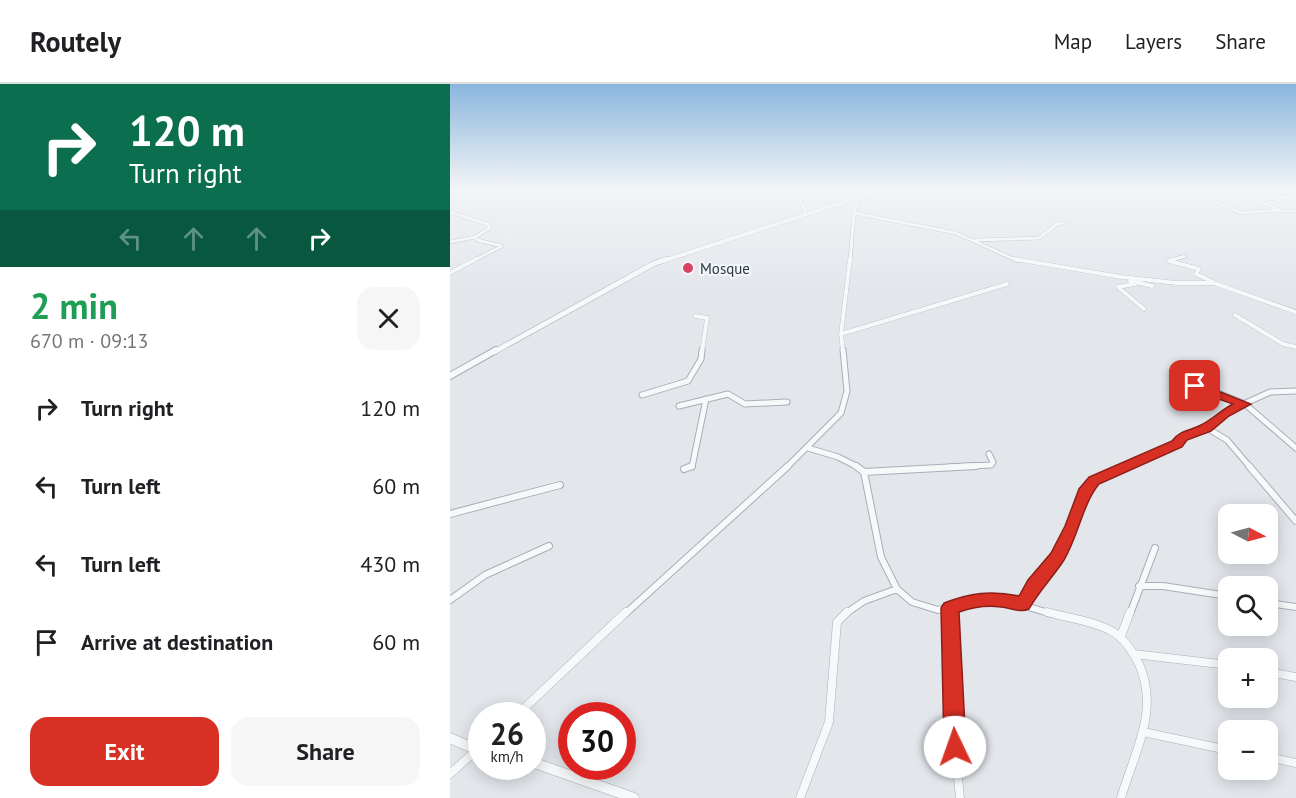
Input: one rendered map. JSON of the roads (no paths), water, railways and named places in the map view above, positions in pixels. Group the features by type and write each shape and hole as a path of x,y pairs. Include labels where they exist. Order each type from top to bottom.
{"street":[{"path":"450,242 476,237 488,231 490,226 477,221"},
{"path":"450,376 653,264 787,221"},
{"path":"530,702 582,652 808,448 841,413 847,391 841,334 848,290 853,221"},
{"path":"896,221 956,233 1021,262 1084,269 1121,277 1177,283 1214,283"},
{"path":"975,240 1039,238 1057,224 1063,223"},
{"path":"450,273 502,246 477,240 476,237"},
{"path":"1185,256 1169,261 1199,269 1196,274 1214,283 1296,312"},
{"path":"1121,277 1135,284 1118,287 1144,309"},
{"path":"1130,281 1152,286"},
{"path":"841,334 1007,284"},
{"path":"1235,315 1283,344 1296,347"},
{"path":"642,395 688,381 700,359 707,318 695,316"},
{"path":"1185,380 1202,389 1245,404 1296,448"},
{"path":"1023,604 1034,585 1057,557 1073,526 1086,489 1094,480 1177,444 1192,431 1206,428 1224,413 1270,392 1293,391 1296,396"},
{"path":"679,406 728,394 745,404 787,402"},
{"path":"684,469 692,468 706,399"},
{"path":"1206,428 1227,440 1296,521"},
{"path":"808,448 839,456 855,464 864,472 881,556 897,589 912,602 924,608 950,608 972,600 1002,600 1023,604 1052,615 1112,631 1121,636 1142,666 1147,717 1121,798"},
{"path":"864,472 991,465 993,462 989,454"},
{"path":"450,514 561,485"},
{"path":"450,600 485,575 549,546"},
{"path":"1121,636 1155,548"},
{"path":"1139,586 1163,586 1218,594"},
{"path":"800,798 829,722 837,622 855,605 897,589"},
{"path":"1278,604 1296,607"},
{"path":"950,608 953,709 960,798"},
{"path":"1134,654 1218,665"},
{"path":"1278,674 1296,677"},
{"path":"1143,732 1218,748"},
{"path":"450,738 468,745"},
{"path":"450,774 468,758"},
{"path":"1278,759 1296,763"},
{"path":"546,767 634,798"}],"place":[{"name":"Mosque","path":"688,268"}]}
